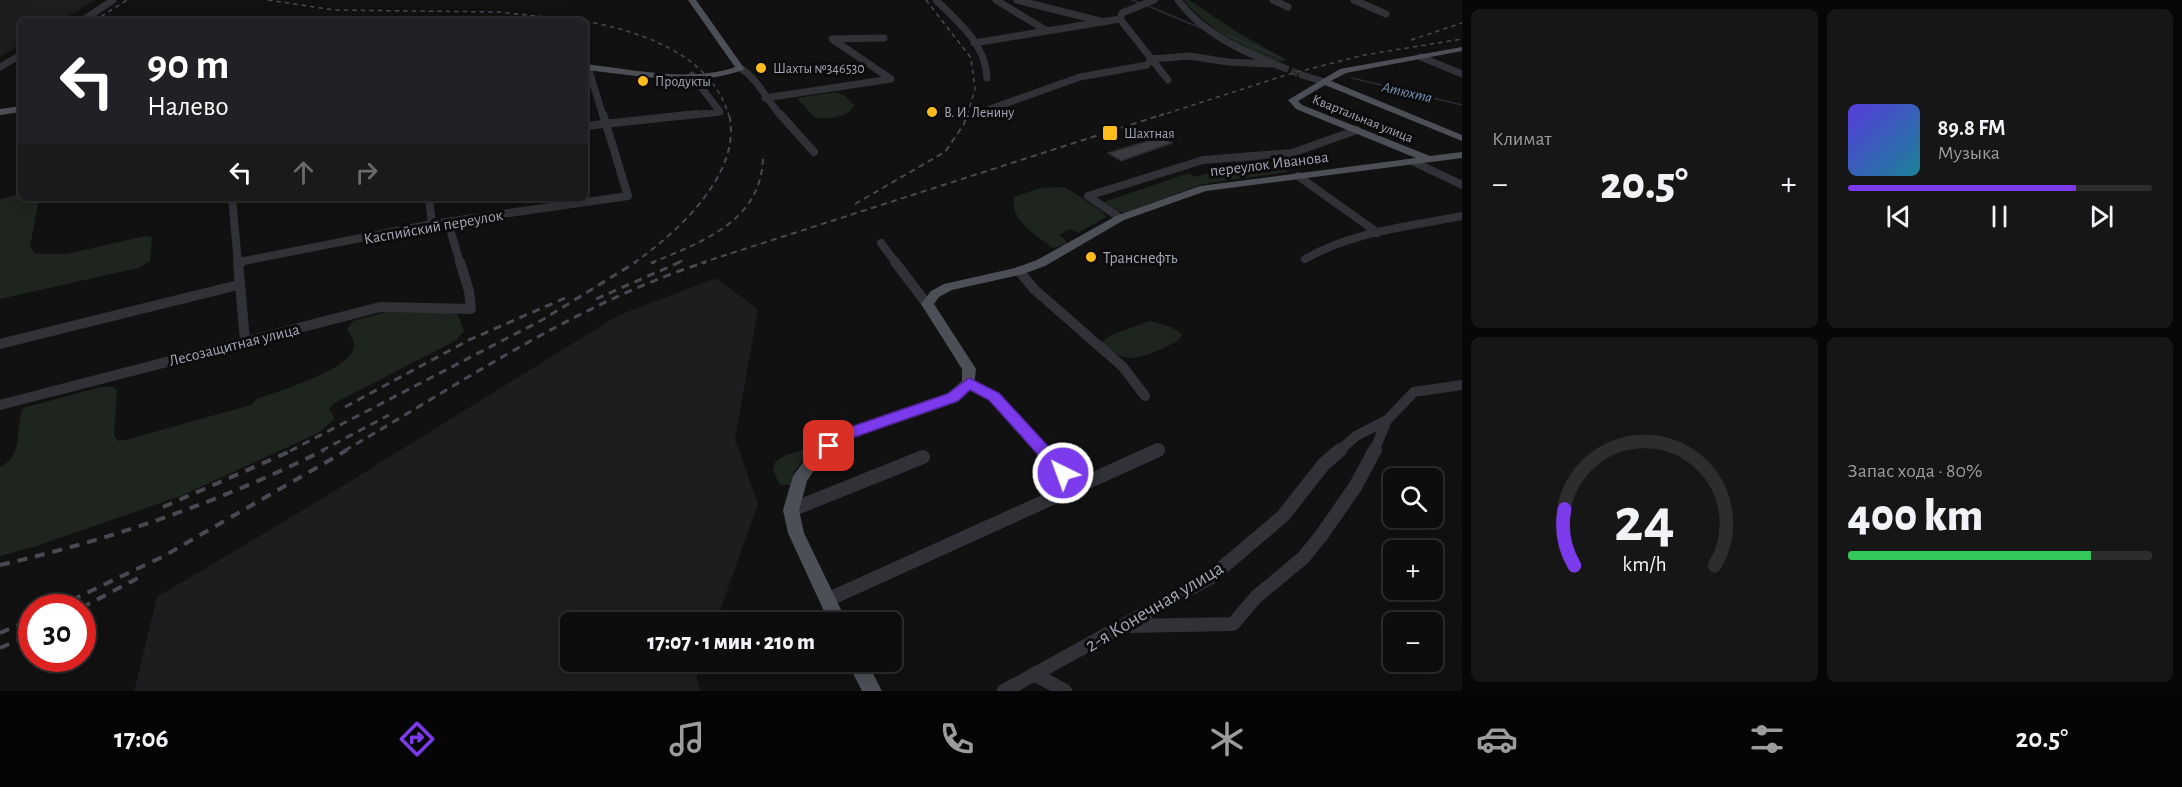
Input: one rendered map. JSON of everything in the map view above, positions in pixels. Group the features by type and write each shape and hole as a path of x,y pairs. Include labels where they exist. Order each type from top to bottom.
{"main road":[{"path":"588,67 692,75 727,73 740,68 692,0"},
{"path":"1325,82 1343,71 1462,49"},
{"path":"1325,82 1462,138"},
{"name":"Квартальная улица","path":"1325,82 1295,98 1294,103 1429,160"},
{"path":"0,112 18,109"},
{"name":"переулок Иванова","path":"927,304 935,294 948,287 1019,271 1053,258 1120,218 1204,188 1462,155"},
{"path":"833,612 796,533 791,510 799,480 815,457 844,435 952,398 969,383 969,369 927,304"},
{"path":"862,672 872,691"}],"street":[{"path":"86,18 113,0"},
{"path":"936,0 974,43 988,69 987,78"},
{"path":"996,0 1047,31"},
{"path":"1017,0 1103,22"},
{"path":"1120,19 1122,13 1154,0"},
{"path":"1178,0 1191,15 1219,35 1282,67"},
{"path":"1273,0 1287,7"},
{"path":"1354,0 1386,14"},
{"path":"974,43 1120,19"},
{"path":"1120,19 1168,80"},
{"path":"765,98 891,79 832,39 884,38"},
{"path":"1151,59 1189,56 1228,62 1274,64"},
{"path":"1421,57 1462,74"},
{"path":"0,67 18,58"},
{"path":"990,109 1080,77 1147,65 1151,59"},
{"path":"740,68 751,74 765,98 814,152"},
{"path":"588,73 604,124"},
{"path":"588,126 720,112 692,75"},
{"path":"1302,75 1325,82"},
{"path":"588,93 595,92"},
{"name":"Каспийский переулок","path":"239,262 432,224 627,196 604,124"},
{"path":"1120,218 1088,196 1203,160 1292,153 1357,130"},
{"name":"Квартальная улица","path":"1414,162 1462,185"},
{"path":"1298,176 1378,233"},
{"path":"232,201 239,262 238,285 245,340"},
{"path":"429,201 432,224"},
{"path":"1305,259 1316,252 1378,233 1462,216"},
{"name":"Лесозащитная улица","path":"0,405 380,307 471,309 469,291 448,222"},
{"path":"880,243 927,304"},
{"path":"1019,271 1034,288 1123,367 1145,396"},
{"path":"0,344 238,285"},
{"path":"969,383 994,397 1077,488"},
{"name":"2-я Конечная улица","path":"1004,691 1211,577 1283,516 1323,465 1356,436 1387,420 1414,392 1462,384"},
{"path":"1125,626 1233,624 1256,597 1303,558 1321,536 1338,508 1355,487 1378,444 1387,420"},
{"path":"827,600 1158,450"},
{"path":"791,510 923,457"},
{"path":"1034,674 1065,691"}],"shaded area":[{"path":"0,0 96,0 65,18 18,18 18,46 0,57"},
{"path":"1184,0 1189,0 1240,34 1287,60 1277,61 1264,58 1248,51 1202,19"},
{"path":"836,92 845,96 854,105 847,113 831,118 814,117 797,98"},
{"path":"1270,159 1288,172 1203,184 1125,213 1119,212 1104,202 1189,173 1195,177 1235,164 1237,160"},
{"path":"1065,187 1103,212 1106,217 1078,233 1070,229 1059,235 1066,240 1066,244 1053,248 1020,220 1014,206 1014,197 1040,188"},
{"path":"18,195 18,201 39,201 30,247 35,254 67,254 145,236 152,237 150,261 138,268 0,299 0,199"},
{"path":"716,278 758,309 735,439 758,504 720,612 560,612 560,672 699,672 697,677 701,691 134,691 157,597 328,495 617,316"},
{"path":"387,312 450,313 458,315 464,331 455,341 338,401 329,408 335,419 318,433 183,495 37,546 0,556 0,467 8,462 16,449 23,408 101,387 112,387 117,390 114,436 118,441 129,439 251,405 257,399 327,372 350,356 354,345 347,330 353,321"},
{"path":"1150,321 1171,327 1182,334 1179,340 1149,354 1130,358 1111,351 1102,342 1111,335"},
{"path":"805,449 810,450 794,472 790,485 780,485 773,471 775,462 784,456"}],"building":[{"name":"Шахтная","path":"1161,137 1172,143 1121,161 1108,153"}],"waterway":[{"name":"Атюхта","path":"1132,0 1140,3"},
{"name":"Атюхта","path":"1148,6 1201,28"},
{"name":"Атюхта","path":"1227,35 1281,58"},
{"name":"Атюхта","path":"1352,78 1462,105"}],"tunnel":[{"path":"1282,67 1302,75"}],"railway":[{"path":"99,18 127,0"},
{"path":"268,0 334,10 498,12 555,18"},
{"path":"926,0 971,58 975,89 967,116"},
{"path":"588,22 629,32 672,49 707,77 720,95 729,116"},
{"path":"1411,40 1462,23"},
{"path":"1159,116 1286,75 1364,55 1462,39"},
{"path":"634,263 687,218 717,179 726,158 731,136 729,114"},
{"path":"855,204 945,152 964,124 967,114"},
{"path":"701,263 1164,114"},
{"path":"655,262 651,263 709,237 741,213 752,198 760,179 763,157"},
{"path":"677,263 686,259"},
{"path":"290,451 542,320 636,262"},
{"path":"596,299 680,262"},
{"path":"344,451 476,372 566,322 612,299 706,262"},
{"path":"345,407 469,340 565,298"},
{"path":"321,451 389,415"},
{"path":"163,507 293,450"},
{"path":"0,565 84,543 165,517 245,486 324,450"},
{"path":"84,594 164,556 347,450"},
{"path":"96,600 140,577"},
{"path":"0,633 18,625"},
{"path":"0,648 18,640"}],"place":[{"name":"Шахты №346530","path":"761,68"},
{"name":"Продукты","path":"643,81"},
{"name":"В. И. Ленину","path":"932,112"},
{"name":"Шахтная","path":"1110,133"},
{"name":"Транснефть","path":"1091,257"}],"route":[{"path":"829,446 844,435 952,398 969,383 994,397 1063,473"}]}
